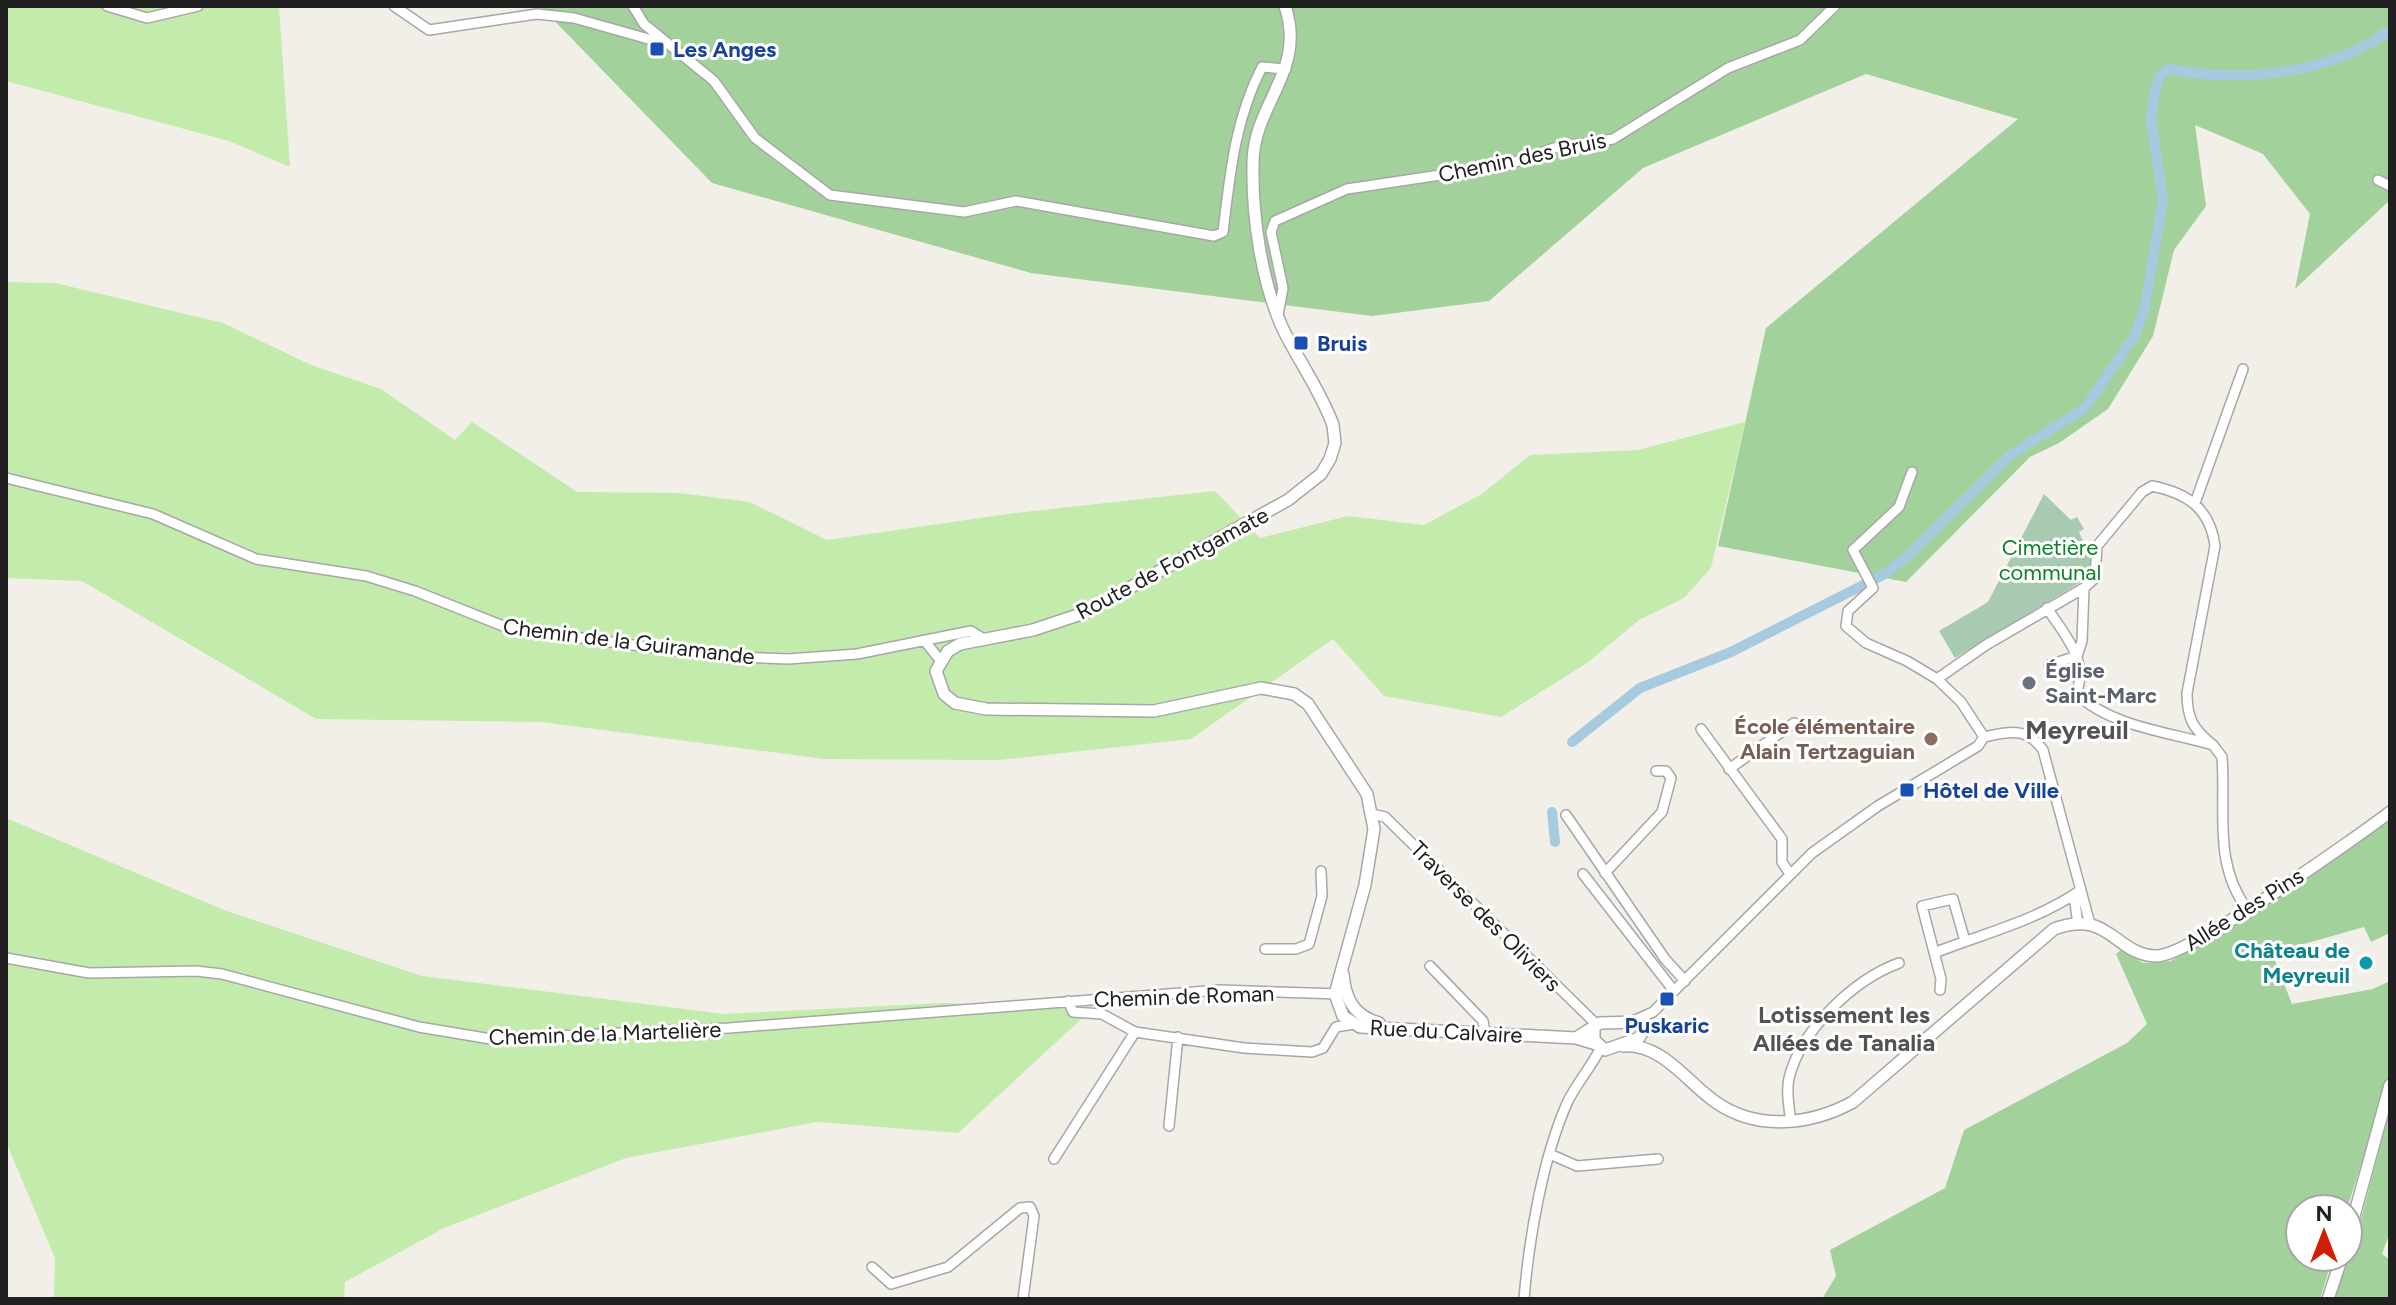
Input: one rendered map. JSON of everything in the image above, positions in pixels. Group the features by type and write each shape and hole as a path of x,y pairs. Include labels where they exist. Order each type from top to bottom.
{"street":[{"path":"107,6 147,18 198,6"},
{"path":"394,6 429,30 537,14 574,18 652,40 658,36"},
{"path":"633,6 644,24 714,81 755,138 830,195 964,212 1016,201 1214,236 1223,232 1233,146 1247,95 1262,67 1286,69"},
{"name":"Route de Fontgamate","path":"940,660 960,644 1033,630 1106,603 1288,500 1321,474 1335,443 1333,425 1278,315 1258,226 1252,161 1262,119 1286,69 1292,41 1285,6"},
{"name":"Chemin des Bruis","path":"1278,315 1283,288 1271,232 1275,221 1284,216 1307,209 1347,189 1507,165 1554,148 1613,139 1728,68 1800,40 1835,6"},
{"path":"2378,180 2390,186"},
{"path":"2195,503 2243,369"},
{"path":"1912,472 1899,507 1853,550 1870,581 1871,592 1848,611 1845,621 1849,630 1866,643 1907,661 1937,679 1961,702 1984,737"},
{"name":"Chemin de la Guiramande","path":"6,478 153,514 256,559 342,572 415,591 508,628 713,656 758,658 836,657 971,631 984,639"},
{"path":"1937,679 2047,608 2084,588 2095,578 2097,546 2147,488 2174,491 2195,503 2213,529 2215,546 2187,693 2187,713 2193,729 2222,757 2223,853 2231,882 2247,909"},
{"path":"2077,656 2082,641 2084,588"},
{"path":"2047,608 2077,656 2081,681 2076,693 2090,707 2111,717 2213,745"},
{"path":"924,640 940,660 937,683 944,694 955,703 986,709 1154,711 1261,688 1294,694 1308,704 1367,794 1372,814 1371,860 1343,974 1335,994"},
{"path":"2049,665 2077,656"},
{"path":"1729,769 1794,723"},
{"path":"1701,729 1782,839 1782,862 1790,874"},
{"path":"1598,1046 1649,1050 1718,1104 1762,1120 1791,1122 1817,1118 1853,1102 2041,938 2054,929 2084,924 2043,750 2020,732 2001,732 1984,737 1978,746 1829,839 1653,1012 1643,1032 1623,1046"},
{"path":"1605,873 1662,812 1671,778 1666,771 1656,771"},
{"name":"Allée des Pins","path":"2084,924 2109,931 2139,952 2156,956 2175,952 2247,909 2390,812"},
{"name":"Traverse des Oliviers","path":"1372,814 1385,817 1596,1027"},
{"path":"1566,815 1685,981"},
{"path":"1265,949 1296,949 1309,944 1322,896 1321,871"},
{"path":"1583,874 1674,991"},
{"path":"1934,953 2000,927 2018,925 2078,893"},
{"path":"1940,990 1941,979 1921,911 1925,905 1953,899 1965,941"},
{"name":"Chemin de la Martelière","path":"6,958 89,973 196,971 222,974 419,1027 491,1039 729,1028 1069,1004"},
{"path":"1791,1122 1788,1082 1800,1047 1845,998 1899,963"},
{"path":"1430,966 1483,1021 1485,1032"},
{"path":"1343,974 1347,999 1367,1020 1391,1026"},
{"name":"Chemin de Roman","path":"1069,1004 1220,990 1335,994 1347,999"},
{"name":"Rue du Calvaire","path":"1335,994 1339,1011 1353,1024 1576,1038 1598,1046"},
{"path":"1069,1004 1073,1012 1102,1014 1135,1032 1244,1048 1312,1052 1323,1048 1336,1027 1353,1024"},
{"path":"1576,1038 1596,1027 1633,1021 1653,1012"},
{"path":"1633,1021 1640,1023 1649,1050"},
{"path":"1524,1299 1536,1209 1568,1102 1598,1046 1596,1027"},
{"path":"1054,1159 1135,1032"},
{"path":"1169,1126 1178,1037"},
{"path":"2360,1193 2390,1085"},
{"path":"1552,1155 1577,1166 1658,1159"},
{"path":"872,1267 891,1284 948,1267 1020,1208 1030,1207 1034,1216 1023,1299"},
{"path":"2328,1299 2337,1273"}],"green space":[{"path":"6,6 279,6 290,167 229,141 6,81"},
{"path":"540,6 2390,6 2390,200 2295,289 2310,214 2263,154 2195,125 2206,206 2174,250 2153,336 2108,409 2059,443 2030,457 1906,582 1718,546 1766,328 2018,119 1866,74 1643,168 1489,301 1372,316 1031,273 712,183"},
{"path":"6,282 55,283 223,323 311,365 381,389 455,440 472,422 577,492 679,493 750,502 827,540 1015,513 1215,491 1260,538 1348,516 1424,525 1482,494 1530,455 1638,450 1745,422 1711,568 1684,598 1639,620 1587,663 1501,717 1384,696 1333,639 1191,739 999,760 824,759 542,722 316,719 82,581 6,578"},
{"name":"Cimetière communal","path":"2044,494 2071,520 2077,517 2084,529 2079,532 2092,563 2091,576 1955,658 1939,631 1988,602"},
{"path":"6,818 224,910 422,976 724,1014 944,1003 1092,1009 958,1133 817,1122 626,1158 444,1228 345,1282 344,1299 54,1299 55,1258 6,1142"},
{"path":"2390,820 2390,933 2371,942 2364,927 2272,953 2292,1004 2373,989 2390,981 2390,1073 2352,1193 2284,1193 2284,1273 2328,1273 2320,1299 1822,1299 1836,1276 1830,1250 1945,1188 1964,1130 2127,1043 2147,1024 2116,954 2121,950 2143,963 2171,961"},
{"path":"2390,1109 2390,1232 2382,1254 2390,1260 2390,1299 2333,1299 2343,1273 2364,1273 2364,1208"}],"waterway":[{"path":"1572,742 1640,688 1731,652 1885,574 1909,555 2009,456 2085,408 2135,335 2144,311 2163,200 2151,118 2156,86 2162,73 2169,69 2226,75 2284,72 2340,57 2390,30"},
{"path":"1552,812 1555,842"}],"place":[{"name":"Les Anges","path":"657,49"},
{"name":"Bruis","path":"1301,343"},
{"name":"Église Saint-Marc","path":"2029,683"},
{"name":"École élémentaire Alain Tertzaguian","path":"1931,739"},
{"name":"Hôtel de Ville","path":"1907,790"},
{"name":"Château de Meyreuil","path":"2366,963"},
{"name":"Puskaric","path":"1667,999"}],"district":[{"name":"Meyreuil","path":"2077,730"},
{"name":"Lotissement les Allées de Tanalia","path":"1844,1029"}]}
